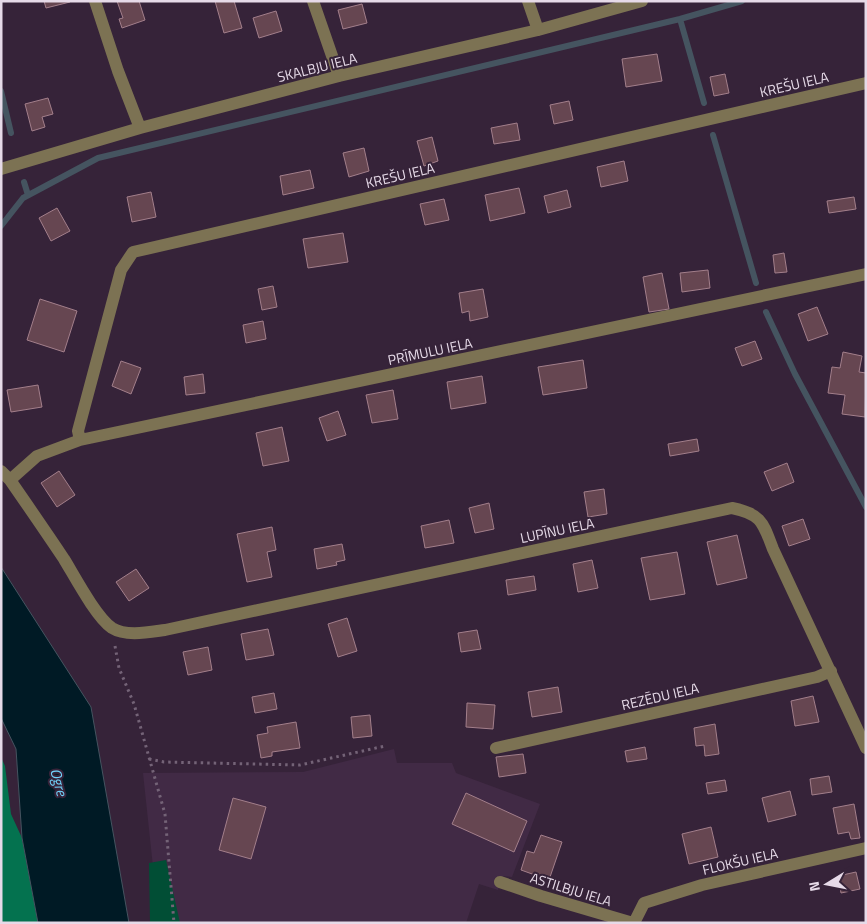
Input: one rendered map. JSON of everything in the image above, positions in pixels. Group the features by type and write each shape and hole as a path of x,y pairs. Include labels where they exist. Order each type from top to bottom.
{"street":[{"path":"95,1 140,128"},
{"path":"313,1 339,76"},
{"path":"528,1 538,30"},
{"name":"SKALBJU IELA","path":"1,169 140,128 339,76 538,30 642,1"},
{"name":"KREŠU IELA","path":"80,440 78,431 121,270 133,252 866,83"},
{"name":"PRĪMULU IELA","path":"5,475 37,456 80,440 866,274"},
{"path":"5,475 63,558 84,593 111,627"},
{"name":"LUPĪNU IELA","path":"111,627 129,632 165,630 732,508 755,515 764,525 773,549 866,748"},
{"name":"REZĒDU IELA","path":"496,748 807,679 831,671"},
{"name":"FLOKŠU IELA","path":"633,923 644,903 702,885 866,848"},
{"name":"ASTILBJU IELA","path":"500,882 633,923"}],"path":[{"path":"111,627 119,668 134,704 166,814 174,923"},
{"path":"149,759 164,762 300,766 385,746"}],"shaded area":[{"path":"394,749 397,763 452,763 456,773 540,804 512,877 503,876 498,890 479,884 466,923 159,923 143,773 303,772"}],"green space":[{"path":"1,757 5,766 11,814 22,838 38,923 1,923"},
{"path":"166,860 180,923 150,923 149,863"}],"water":[{"name":"Ogre","path":"1,567 91,707 129,923 38,923 22,838 16,749 1,718"}],"building":[{"path":"44,1 70,1 70,2 46,8"},
{"path":"117,1 139,1 145,20 122,28 119,19 123,18"},
{"path":"215,1 234,1 242,28 224,33"},
{"path":"362,4 367,23 343,29 338,10"},
{"path":"276,11 282,31 259,38 253,18"},
{"path":"657,54 662,81 626,87 622,59"},
{"path":"725,74 729,93 714,96 710,77"},
{"path":"48,98 53,114 42,117 45,127 32,131 25,104"},
{"path":"569,101 573,120 554,124 550,105"},
{"path":"517,123 520,140 494,144 491,128"},
{"path":"432,137 438,161 424,166 417,141"},
{"path":"364,148 369,171 349,177 343,153"},
{"path":"624,161 628,181 601,187 597,167"},
{"path":"310,170 314,188 283,195 280,176"},
{"path":"519,188 525,213 490,221 485,195"},
{"path":"567,190 571,207 548,213 544,196"},
{"path":"151,192 156,217 132,222 127,197"},
{"path":"854,197 856,209 829,213 827,201"},
{"path":"444,199 449,220 425,225 420,204"},
{"path":"57,208 70,231 51,241 39,218"},
{"path":"343,233 348,262 308,268 303,239"},
{"path":"784,253 787,272 775,273 773,255"},
{"path":"708,270 710,288 682,292 680,273"},
{"path":"662,273 669,309 649,312 643,277"},
{"path":"273,286 277,307 262,310 258,289"},
{"path":"483,289 488,317 470,321 469,311 462,313 459,293"},
{"path":"40,299 77,311 64,352 27,340"},
{"path":"817,307 828,334 808,341 798,314"},
{"path":"263,321 266,339 246,343 243,325"},
{"path":"755,341 762,359 742,366 735,348"},
{"path":"843,352 862,356 859,372 866,373 865,417 842,414 845,395 828,393 832,367 840,368"},
{"path":"583,360 587,388 543,395 538,367"},
{"path":"121,361 141,368 131,394 112,386"},
{"path":"203,374 205,393 186,395 184,377"},
{"path":"482,376 486,403 451,409 447,382"},
{"path":"38,385 42,407 11,412 7,390"},
{"path":"393,390 398,419 372,423 366,395"},
{"path":"338,411 346,435 327,441 319,418"},
{"path":"282,427 289,461 263,466 256,433"},
{"path":"697,439 699,451 670,456 668,444"},
{"path":"787,463 794,482 772,491 764,472"},
{"path":"59,471 75,495 57,507 41,483"},
{"path":"604,489 607,514 588,517 584,492"},
{"path":"489,503 494,529 475,533 469,508"},
{"path":"803,519 810,539 789,546 782,526"},
{"path":"449,520 454,543 425,548 421,526"},
{"path":"272,527 276,550 267,552 272,577 247,582 237,534"},
{"path":"737,535 747,578 717,585 707,542"},
{"path":"342,544 345,560 336,562 337,565 317,569 314,549"},
{"path":"677,552 685,594 650,600 641,558"},
{"path":"592,560 598,588 578,592 573,564"},
{"path":"136,569 149,588 129,601 116,582"},
{"path":"534,576 536,590 508,595 506,580"},
{"path":"347,618 357,651 338,657 328,624"},
{"path":"268,629 274,655 246,660 241,634"},
{"path":"477,630 481,649 461,652 458,633"},
{"path":"208,647 212,670 188,675 183,652"},
{"path":"558,687 562,712 532,717 528,692"},
{"path":"274,693 277,709 255,713 252,697"},
{"path":"813,696 819,722 795,726 791,701"},
{"path":"467,703 495,705 493,729 466,727"},
{"path":"370,715 372,736 353,738 351,717"},
{"path":"296,722 300,748 272,752 272,756 261,758 257,735 268,733 267,727"},
{"path":"715,724 719,754 705,756 704,745 696,746 694,728"},
{"path":"645,747 647,759 627,762 625,751"},
{"path":"523,754 526,773 499,777 496,757"},
{"path":"829,776 832,792 812,795 810,779"},
{"path":"725,780 727,791 708,794 706,783"},
{"path":"790,791 796,815 768,822 762,798"},
{"path":"466,793 527,821 514,852 452,824"},
{"path":"233,798 266,807 251,859 219,850"},
{"path":"854,804 860,838 851,839 849,832 838,834 833,808"},
{"path":"711,827 718,857 689,864 682,834"},
{"path":"541,835 562,842 549,880 521,870 527,851 534,853"},
{"path":"856,872 860,889 841,893 838,876"}],"waterway":[{"path":"1,226 23,198 98,158 680,19 742,1"},
{"path":"680,19 704,103"},
{"path":"1,91 11,133"},
{"path":"713,135 756,283"},
{"path":"24,182 28,195"},
{"path":"766,312 795,374 866,507"}]}
